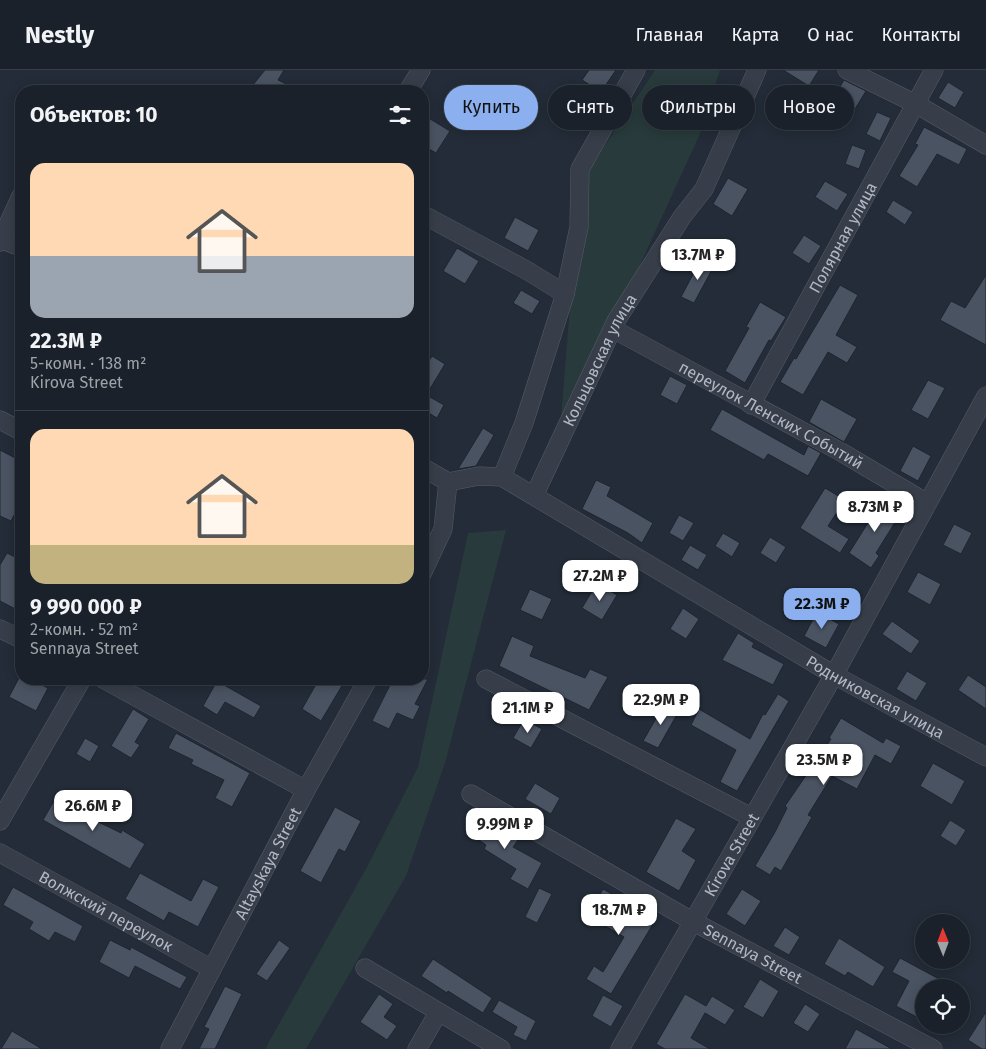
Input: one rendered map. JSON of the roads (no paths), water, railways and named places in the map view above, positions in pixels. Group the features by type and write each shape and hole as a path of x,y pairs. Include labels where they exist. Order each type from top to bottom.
{"street":[{"path":"412,85 421,70"},
{"path":"502,477 524,423 565,294 579,227 580,169 636,70"},
{"name":"Кольцовская улица","path":"534,496 613,329 682,217 704,189 757,70"},
{"path":"847,70 916,104 986,145"},
{"name":"Полярная улица","path":"751,405 934,70"},
{"path":"15,209 1,240 15,245"},
{"path":"429,218 528,271 565,294"},
{"name":"переулок Ленских Событий","path":"613,329 841,452 927,503"},
{"name":"Kirova Street","path":"620,1049 751,817 834,676 986,396"},
{"path":"0,420 15,428"},
{"path":"429,471 448,482 443,529 429,559"},
{"name":"Родниковская улица","path":"448,482 478,476 502,477 834,676 986,757"},
{"path":"0,629 15,636"},
{"path":"486,679 751,817"},
{"path":"0,822 79,685"},
{"path":"114,685 306,790"},
{"name":"Altayskaya Street","path":"170,1049 306,790 365,685"},
{"name":"Sennaya Street","path":"470,794 692,921 933,1049"},
{"name":"Волжский переулок","path":"0,853 212,969"},
{"path":"365,968 501,1049"},
{"path":"417,1049 438,1012"}]}
